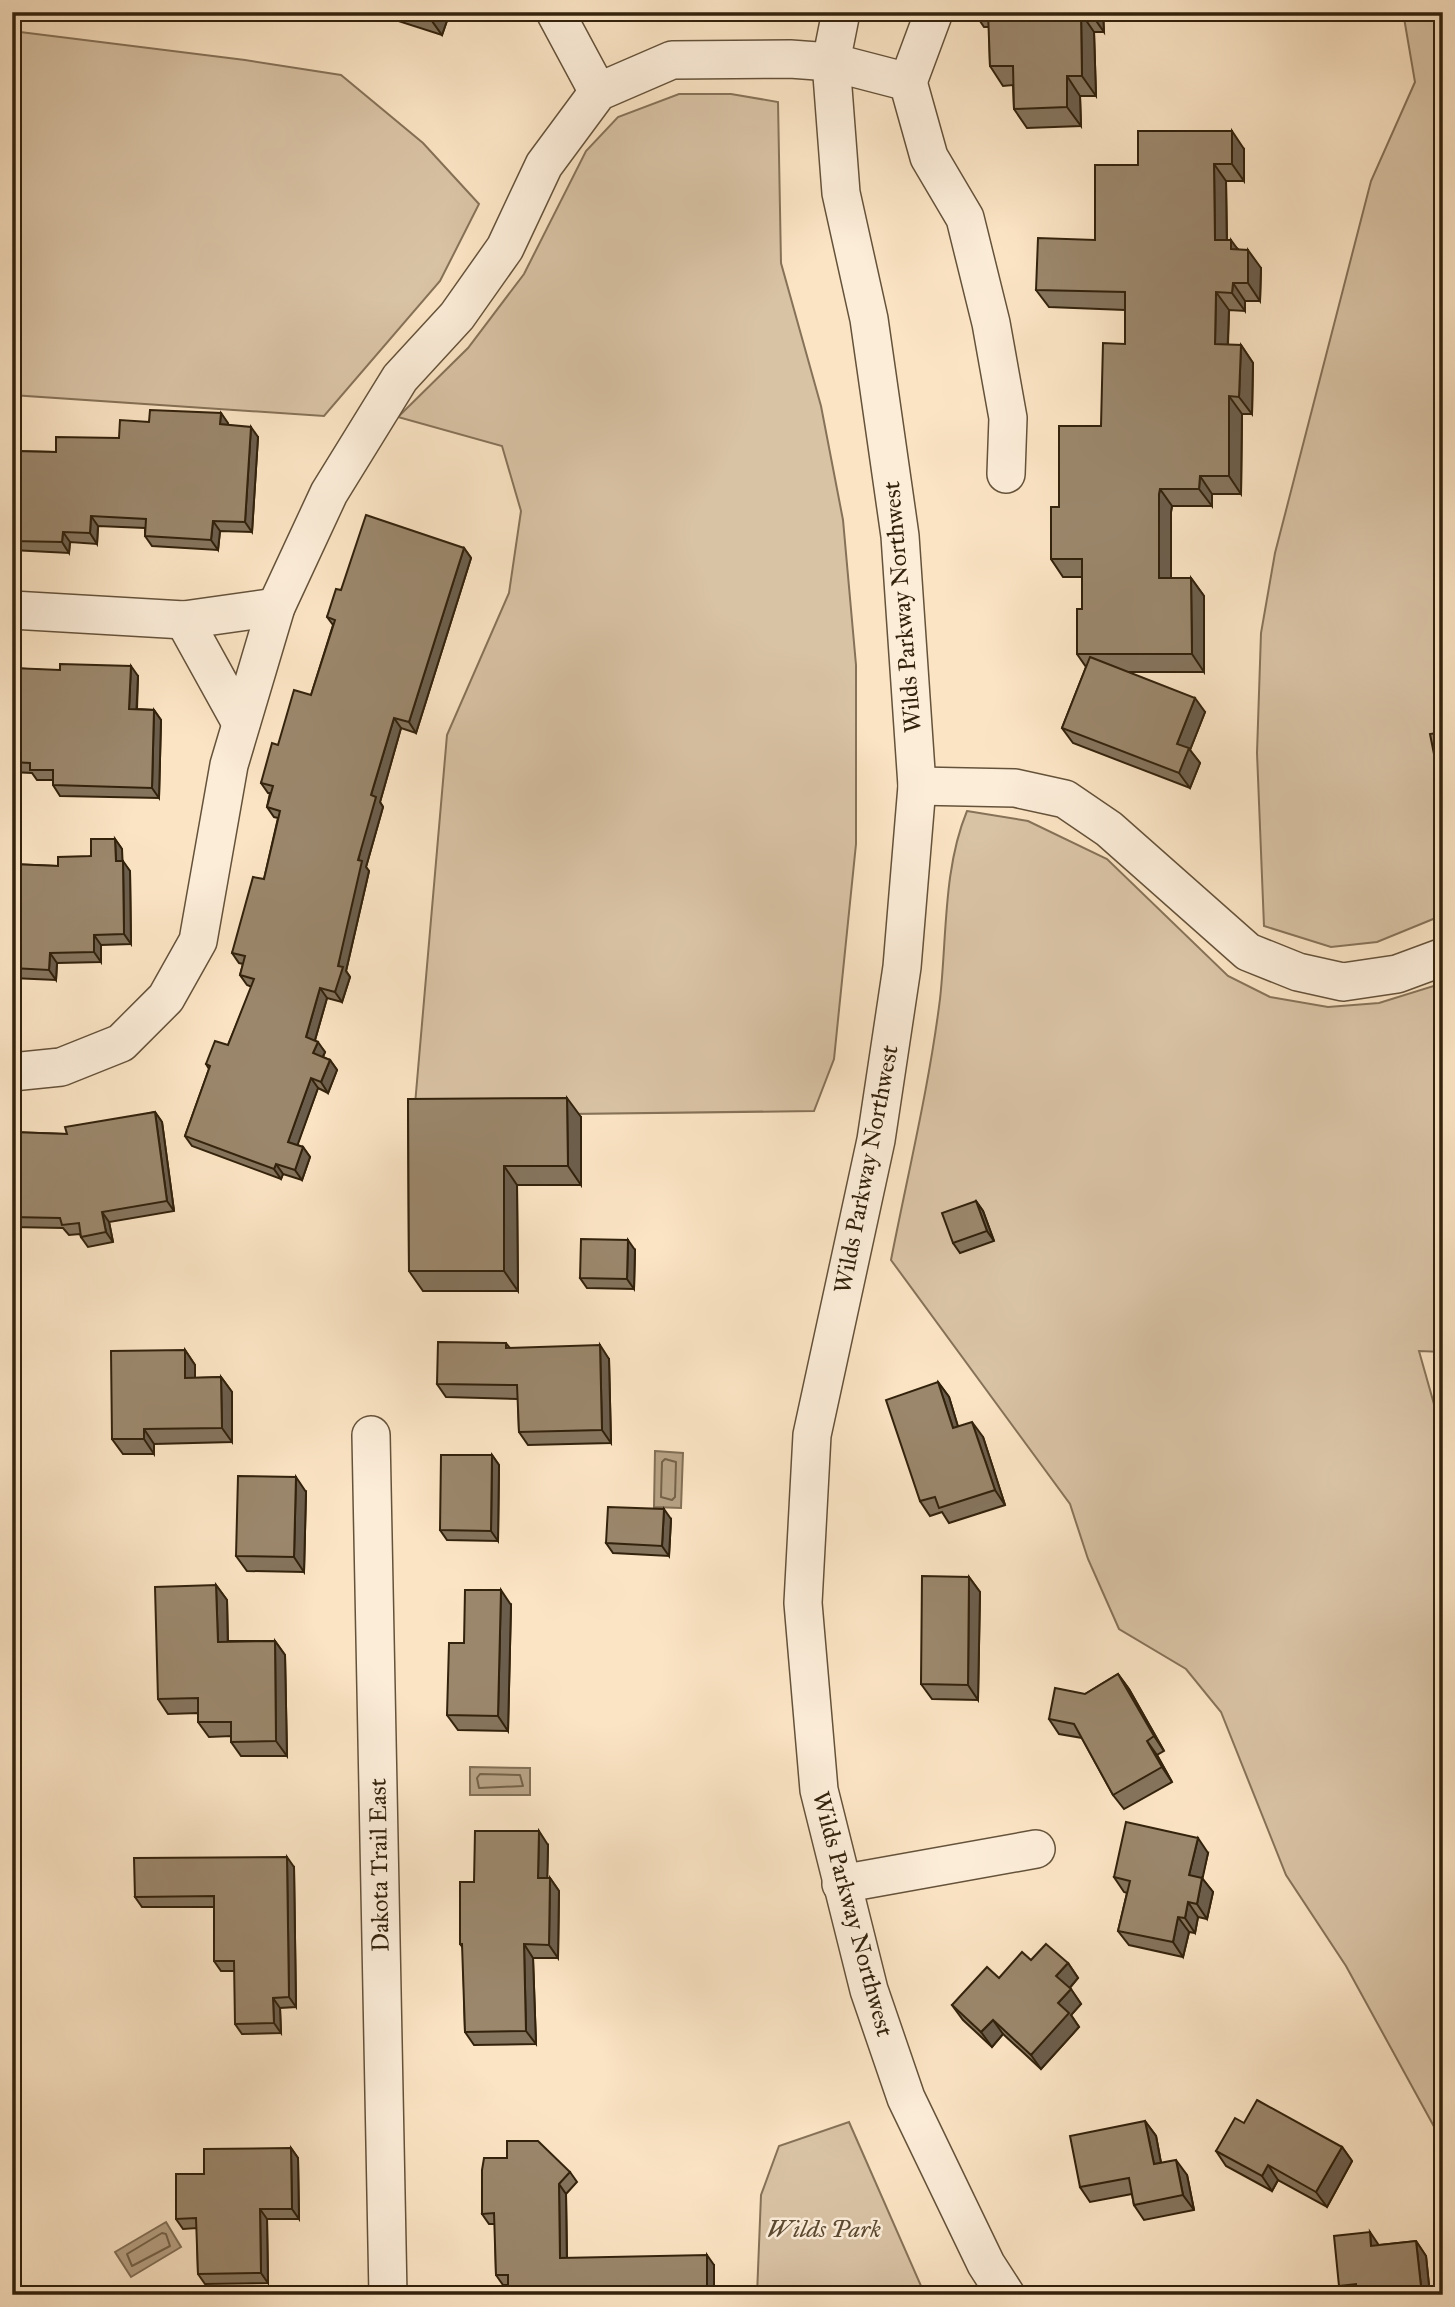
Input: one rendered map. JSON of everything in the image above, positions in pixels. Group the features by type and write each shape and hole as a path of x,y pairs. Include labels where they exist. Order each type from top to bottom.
{"street":[{"path":"555,12 598,92"},
{"name":"Wilds Parkway Northwest","path":"841,12 831,62 842,192 869,319 900,536 917,786 902,967 876,1140 812,1434 805,1522 803,1603 819,1790 869,1990 906,2098 986,2264 1006,2295"},
{"path":"934,12 908,82 929,156 965,218 991,323 1008,418 1006,474"},
{"path":"12,1072 61,1067 121,1043 166,998 198,941 229,765 276,607 329,493 400,378 457,316 505,248 544,165 598,92 672,60 790,59 831,62 908,82"},
{"path":"12,610 184,620 276,607"},
{"path":"184,620 242,723"},
{"path":"917,786 1016,788 1065,799 1110,829 1248,952 1298,972 1343,982 1397,974 1443,957"},
{"name":"Dakota Trail East","path":"371,1435 388,2295"},
{"path":"841,1884 1036,1849"}],"green space":[{"path":"1403,12 1443,12 1443,915 1377,942 1331,947 1264,926 1257,753 1261,633 1275,553 1371,181 1415,82"},
{"path":"12,31 245,60 341,75 423,143 479,204 440,281 324,416 12,395"},
{"path":"679,94 731,94 778,102 781,263 821,406 843,520 856,665 856,844 834,1059 814,1111 414,1116 447,735 509,593 521,511 502,446 398,417 468,348 524,274 586,151 618,117"},
{"path":"967,811 1028,821 1107,859 1228,976 1270,997 1328,1007 1379,1003 1443,983 1443,1352 1419,1351 1443,1436 1443,2143 1346,1966 1286,1875 1221,1712 1186,1669 1119,1629 1088,1559 1070,1504 891,1260 930,1065 940,999 950,880 959,833"},
{"name":"Wilds Park","path":"849,2122 925,2295 757,2295 761,2195 779,2146"}],"water":[{"path":"655,1451 683,1453 681,1508 654,1507"},
{"path":"470,1767 530,1768 530,1795 470,1795"},
{"path":"166,2222 181,2247 131,2277 115,2252"}],"building":[{"path":"407,12 435,12 432,21"},
{"path":"988,12 1090,12 1081,13 1082,76 1067,76 1067,107 1014,109 1013,66 990,66"},
{"path":"1138,131 1232,131 1232,164 1214,164 1215,240 1231,240 1231,249 1248,250 1248,283 1233,283 1232,293 1216,292 1215,344 1241,345 1239,397 1229,396 1229,476 1200,476 1199,489 1160,489 1159,494 1159,578 1191,578 1192,654 1077,654 1077,609 1082,609 1082,559 1051,559 1051,507 1059,507 1059,426 1101,426 1103,343 1125,344 1125,292 1036,290 1038,238 1095,240 1095,165 1138,165"},
{"path":"150,410 221,413 220,424 251,427 245,522 213,521 211,540 145,536 146,519 91,516 90,533 63,532 62,542 12,541 12,451 56,452 56,437 119,438 120,420 149,422"},
{"path":"366,515 464,548 409,722 394,718 371,795 376,797 358,860 362,861 338,966 343,967 335,992 320,988 306,1037 318,1042 313,1053 330,1060 321,1082 311,1078 288,1142 303,1147 295,1170 276,1164 274,1169 185,1136 210,1066 206,1064 215,1041 228,1045 254,979 240,975 245,956 232,953 253,877 264,879 280,811 267,807 273,786 261,783 272,743 278,745 294,690 311,695 335,620 327,617 336,589 341,590"},
{"path":"1090,657 1195,698 1177,744 1189,748 1179,773 1062,728"},
{"path":"60,664 131,666 129,709 154,710 152,788 53,785 53,770 30,770 30,763 12,762 12,668 60,670"},
{"path":"1443,732 1443,773 1438,774 1430,734"},
{"path":"91,839 115,839 116,861 123,861 124,934 94,935 94,952 50,953 49,970 12,968 12,864 58,866 58,857 91,856"},
{"path":"567,1098 568,1166 504,1166 504,1271 409,1271 408,1099"},
{"path":"155,1112 167,1201 102,1212 106,1232 81,1237 79,1223 62,1225 60,1218 12,1217 12,1132 67,1134 65,1127"},
{"path":"976,1201 987,1231 953,1243 942,1213"},
{"path":"581,1239 628,1240 627,1279 580,1278"},
{"path":"438,1342 506,1343 506,1348 600,1345 602,1430 519,1432 517,1385 437,1384"},
{"path":"185,1350 185,1378 221,1377 222,1428 144,1429 144,1439 112,1439 111,1351"},
{"path":"938,1382 953,1428 972,1422 995,1490 939,1508 935,1497 920,1501 886,1400"},
{"path":"441,1455 492,1455 491,1531 440,1530"},
{"path":"238,1476 296,1477 294,1557 236,1556"},
{"path":"608,1507 664,1509 662,1546 606,1543"},
{"path":"922,1576 969,1577 968,1685 921,1684"},
{"path":"216,1585 218,1642 275,1641 276,1741 231,1742 231,1722 198,1722 198,1698 158,1699 155,1587"},
{"path":"465,1590 501,1590 498,1716 447,1715 449,1643 464,1643"},
{"path":"1118,1674 1154,1736 1147,1741 1162,1767 1113,1795 1074,1724 1049,1719 1055,1688 1085,1694"},
{"path":"1126,1822 1198,1838 1189,1875 1202,1878 1197,1904 1188,1902 1185,1918 1178,1917 1173,1942 1118,1931 1130,1881 1114,1877"},
{"path":"475,1831 539,1831 538,1878 550,1878 549,1945 524,1944 526,2031 465,2032 460,1882 474,1882"},
{"path":"287,1857 289,1997 273,1998 274,2023 235,2024 234,1961 214,1961 214,1896 135,1897 134,1858"},
{"path":"1046,1944 1068,1963 1056,1976 1071,1989 1058,2003 1069,2013 1031,2055 993,2020 981,2032 952,2005 987,1967 999,1978 1022,1952 1031,1960"},
{"path":"1257,2100 1342,2147 1316,2192 1268,2165 1262,2176 1216,2151 1235,2118 1244,2123"},
{"path":"1145,2121 1154,2164 1176,2160 1183,2195 1134,2205 1129,2178 1080,2187 1070,2136"},
{"path":"507,2141 538,2141 570,2172 559,2184 560,2258 707,2255 707,2295 508,2295 508,2275 496,2275 494,2213 482,2214 484,2158 507,2158"},
{"path":"291,2148 292,2209 260,2209 261,2273 198,2274 196,2218 176,2219 176,2174 204,2174 204,2149"},
{"path":"1370,2232 1371,2246 1416,2241 1422,2295 1357,2295 1356,2284 1339,2286 1334,2236"}]}
